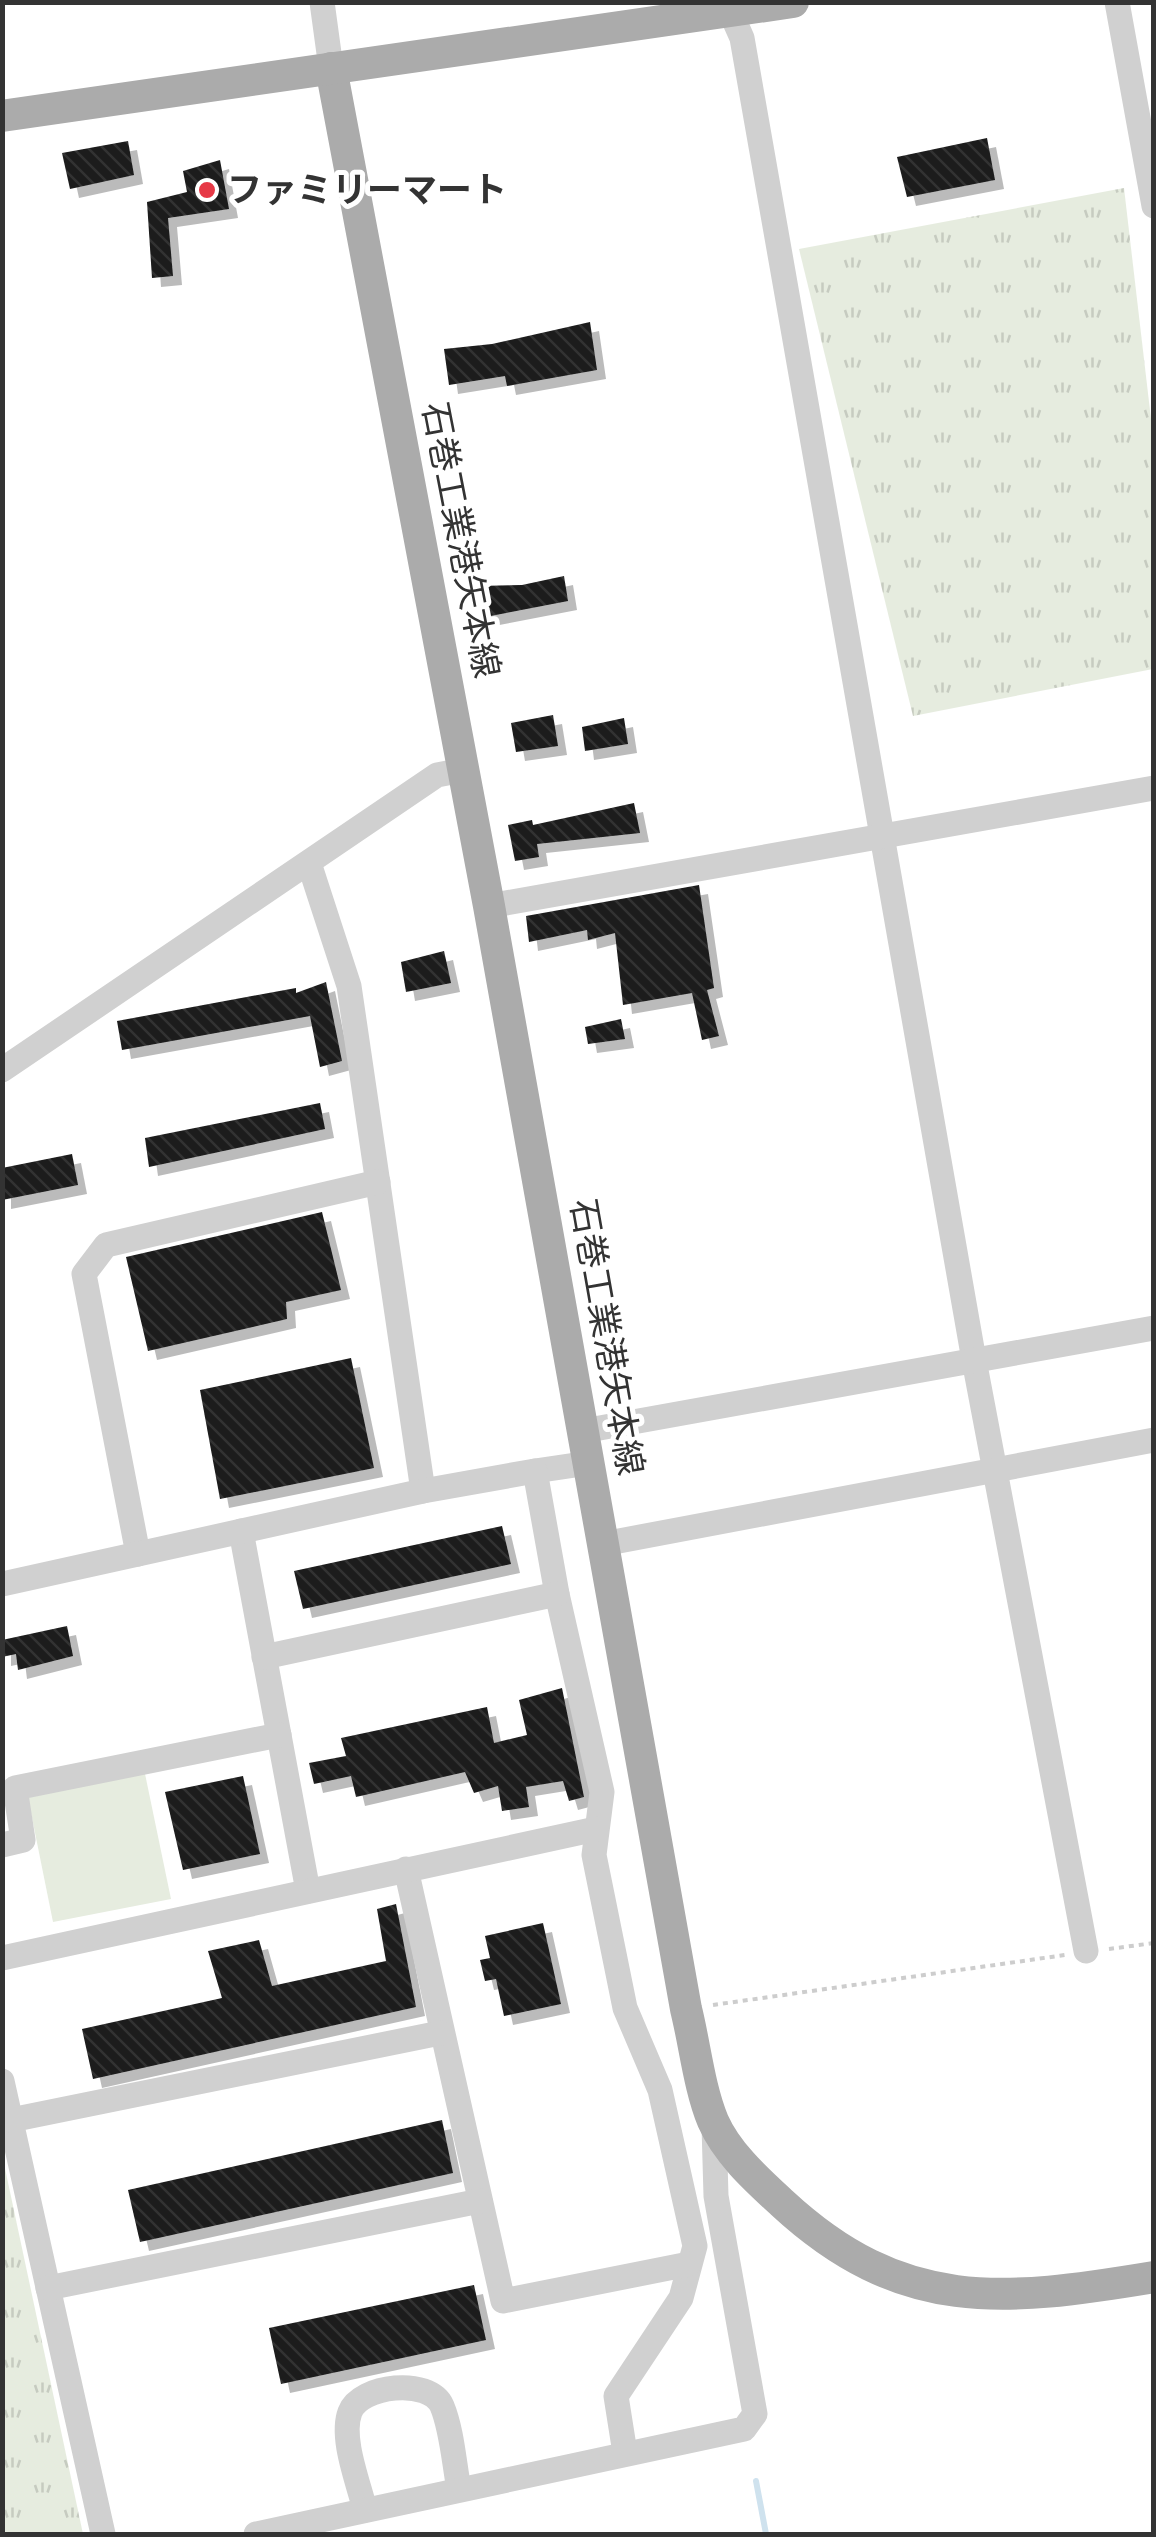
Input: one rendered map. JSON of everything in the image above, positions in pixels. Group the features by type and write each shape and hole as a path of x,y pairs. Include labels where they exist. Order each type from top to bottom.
{"main road":[{"path":"2,116 727,8 793,2"},
{"name":"石巻工業港矢本線","path":"331,68 490,906 686,2009 714,2121 747,2171 799,2219 840,2250 888,2274 942,2291 1003,2297 1154,2277"}],"street":[{"path":"322,2 331,68"},
{"path":"1117,2 1149,155 1154,206"},
{"path":"727,8 742,38 974,1360 1086,1952"},
{"path":"2,1070 437,775 463,770"},
{"path":"490,906 1154,788"},
{"path":"309,862 348,986 423,1490"},
{"path":"138,1554 84,1274 106,1245 378,1182"},
{"path":"582,1431 1154,1328"},
{"path":"603,1544 1154,1440"},
{"path":"2,1584 423,1490 588,1463"},
{"path":"534,1471 556,1594 602,1792 594,1855 626,2008 660,2090 695,2246 681,2298 616,2396 625,2452"},
{"path":"241,1531 308,1891"},
{"path":"264,1657 556,1594"},
{"path":"2,1844 23,1840 14,1788 279,1735"},
{"path":"2,1958 596,1829"},
{"path":"406,1869 503,2301 689,2264"},
{"path":"11,2120 440,2033"},
{"path":"2,2082 104,2534"},
{"path":"256,2534 744,2429 756,2414 716,2196 714,2121"},
{"path":"48,2288 480,2201"},
{"path":"365,2510 347,2426 350,2408 364,2397 417,2386 430,2392 441,2404 460,2489"}],"path":[{"path":"686,2009 1154,1943"}],"green space":[{"path":"1124,188 1153,436 1153,669 913,716 799,249"},
{"path":"144,1769 171,1899 53,1922 27,1793"},
{"path":"3,2159 83,2534 3,2534"}],"building":[{"path":"987,138 995,180 907,197 897,157"},
{"path":"128,141 134,175 70,189 62,153"},
{"path":"220,160 229,209 168,218 173,276 152,278 147,202 187,192 183,171"},
{"path":"590,322 597,370 507,386 505,376 449,385 444,349 492,344"},
{"path":"564,576 568,601 480,618 478,586 522,585"},
{"path":"553,715 558,746 516,752 511,723"},
{"path":"624,718 628,744 585,751 582,727"},
{"path":"634,803 640,833 537,844 539,857 515,861 508,825 532,820 533,825"},
{"path":"699,885 714,988 707,990 719,1036 702,1040 692,993 623,1005 615,933 588,940 587,930 529,942 526,916"},
{"path":"444,951 451,983 406,992 401,962"},
{"path":"326,982 342,1061 320,1067 310,1016 122,1050 117,1021 296,988 296,993"},
{"path":"621,1019 625,1039 588,1044 585,1027"},
{"path":"320,1103 325,1129 149,1167 145,1138"},
{"path":"72,1154 78,1185 2,1200 2,1168"},
{"path":"322,1212 341,1290 286,1302 287,1319 148,1351 126,1257"},
{"path":"351,1358 374,1468 220,1499 200,1390"},
{"path":"502,1526 511,1564 303,1609 294,1571"},
{"path":"67,1626 73,1656 18,1670 16,1654 2,1657 2,1640"},
{"path":"562,1688 584,1797 569,1801 563,1781 526,1787 529,1807 502,1811 498,1786 474,1793 465,1772 356,1797 351,1776 314,1784 309,1763 346,1756 341,1738 487,1707 494,1743 527,1735 519,1700"},
{"path":"243,1776 260,1854 183,1870 165,1792"},
{"path":"396,1904 416,2007 93,2079 82,2029 222,1998 208,1951 259,1940 272,1986 386,1961 377,1909"},
{"path":"543,1923 561,2004 504,2016 496,1979 485,1981 480,1960 490,1958 485,1936"},
{"path":"442,2120 453,2173 140,2242 128,2190"},
{"path":"474,2285 486,2340 281,2384 269,2328"}],"waterway":[{"path":"756,2481 766,2534"}],"place":[{"name":"ファミリーマート","path":"207,190"}]}
